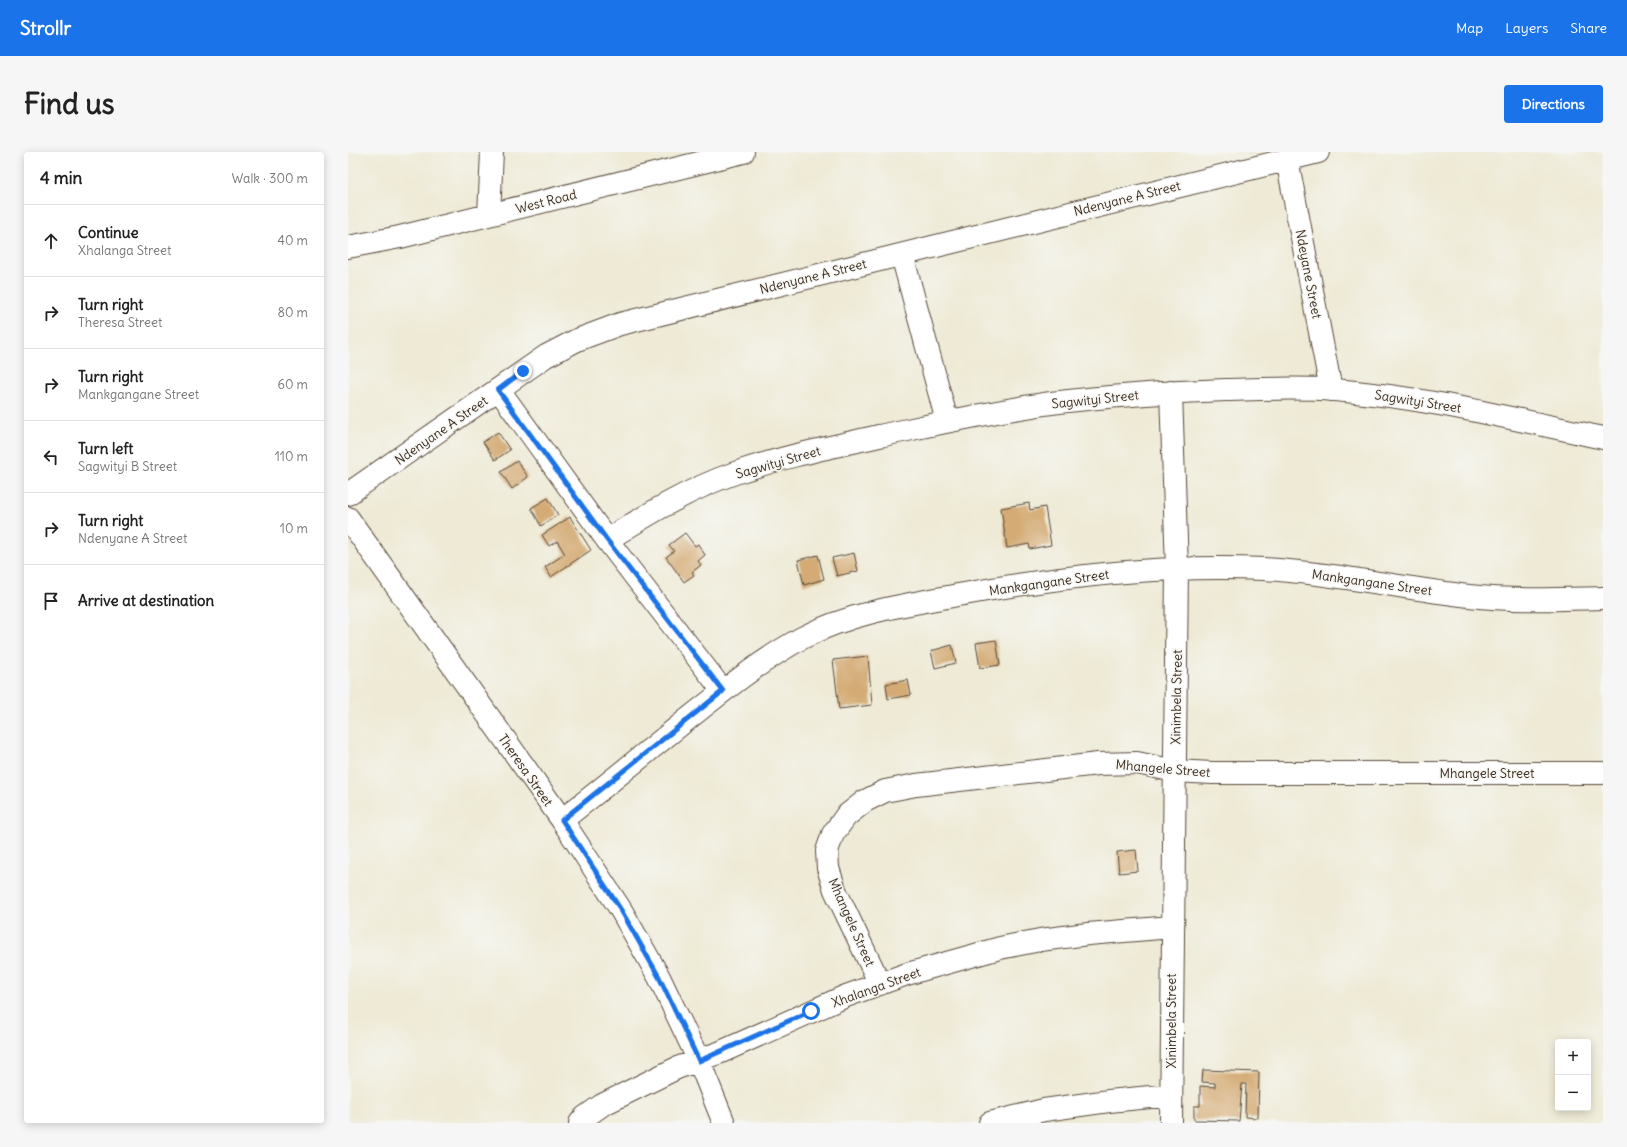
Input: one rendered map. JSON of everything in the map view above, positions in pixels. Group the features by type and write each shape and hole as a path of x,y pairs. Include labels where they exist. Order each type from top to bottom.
{"street":[{"path":"489,215 492,152"},
{"name":"West Road","path":"348,247 400,237 742,152"},
{"name":"Ndenyane A Street","path":"348,494 546,356 577,340 620,324 1318,152"},
{"name":"Ndeyane Street","path":"1287,159 1331,390"},
{"path":"902,255 946,421"},
{"name":"Sagwityi Street","path":"607,540 640,519 689,492 735,474 799,455 946,421 1050,404 1117,396 1171,392 1287,388 1370,393 1432,402 1603,438"},
{"path":"498,390 607,540 723,691"},
{"name":"Xinimbela Street","path":"1171,392 1177,568 1171,1123"},
{"name":"Theresa Street","path":"348,518 562,820 621,910 659,977 699,1061 724,1123"},
{"name":"Mankgangane Street","path":"562,820 723,691 770,657 805,637 842,621 884,609 1023,584 1083,576 1177,568 1263,569 1329,575 1427,591 1486,598 1603,598"},
{"name":"Mhangele Street","path":"880,984 835,890 828,868 827,851 833,834 846,816 865,801 885,791 916,785 1098,764 1137,763 1175,771 1212,773 1603,773"},
{"name":"Xhalanga Street","path":"580,1123 585,1116 602,1105 677,1068 699,1061 846,996 907,974 1000,948 1040,940 1088,934 1172,927"},
{"path":"990,1123 1044,1110 1171,1094"}],"building":[{"path":"498,432 510,450 495,460 483,442"},
{"path":"517,461 528,477 512,489 501,472"},
{"path":"548,498 558,515 541,526 531,508"},
{"path":"1029,503 1030,510 1045,507 1051,545 1030,549 1029,544 1007,548 1001,508"},
{"path":"570,517 591,550 551,577 545,567 565,554 557,541 549,546 542,535"},
{"path":"685,533 695,546 698,544 705,555 698,561 701,565 692,572 694,575 684,582 666,557 674,551 669,545"},
{"path":"854,553 858,571 837,576 832,558"},
{"path":"818,555 824,579 804,585 798,560"},
{"path":"996,640 1000,665 980,668 976,643"},
{"path":"952,645 956,663 935,668 931,651"},
{"path":"868,656 872,705 839,709 833,660"},
{"path":"908,680 911,695 888,699 886,684"},
{"path":"1136,850 1138,871 1119,873 1117,852"},
{"path":"1203,1070 1259,1072 1258,1118 1245,1117 1246,1084 1242,1084 1239,1121 1194,1120 1194,1106 1200,1106 1200,1086 1215,1087 1215,1083 1202,1082"}],"route":[{"path":"523,371 498,390 607,540 723,691 562,820 621,910 659,977 699,1061 811,1011"}]}
